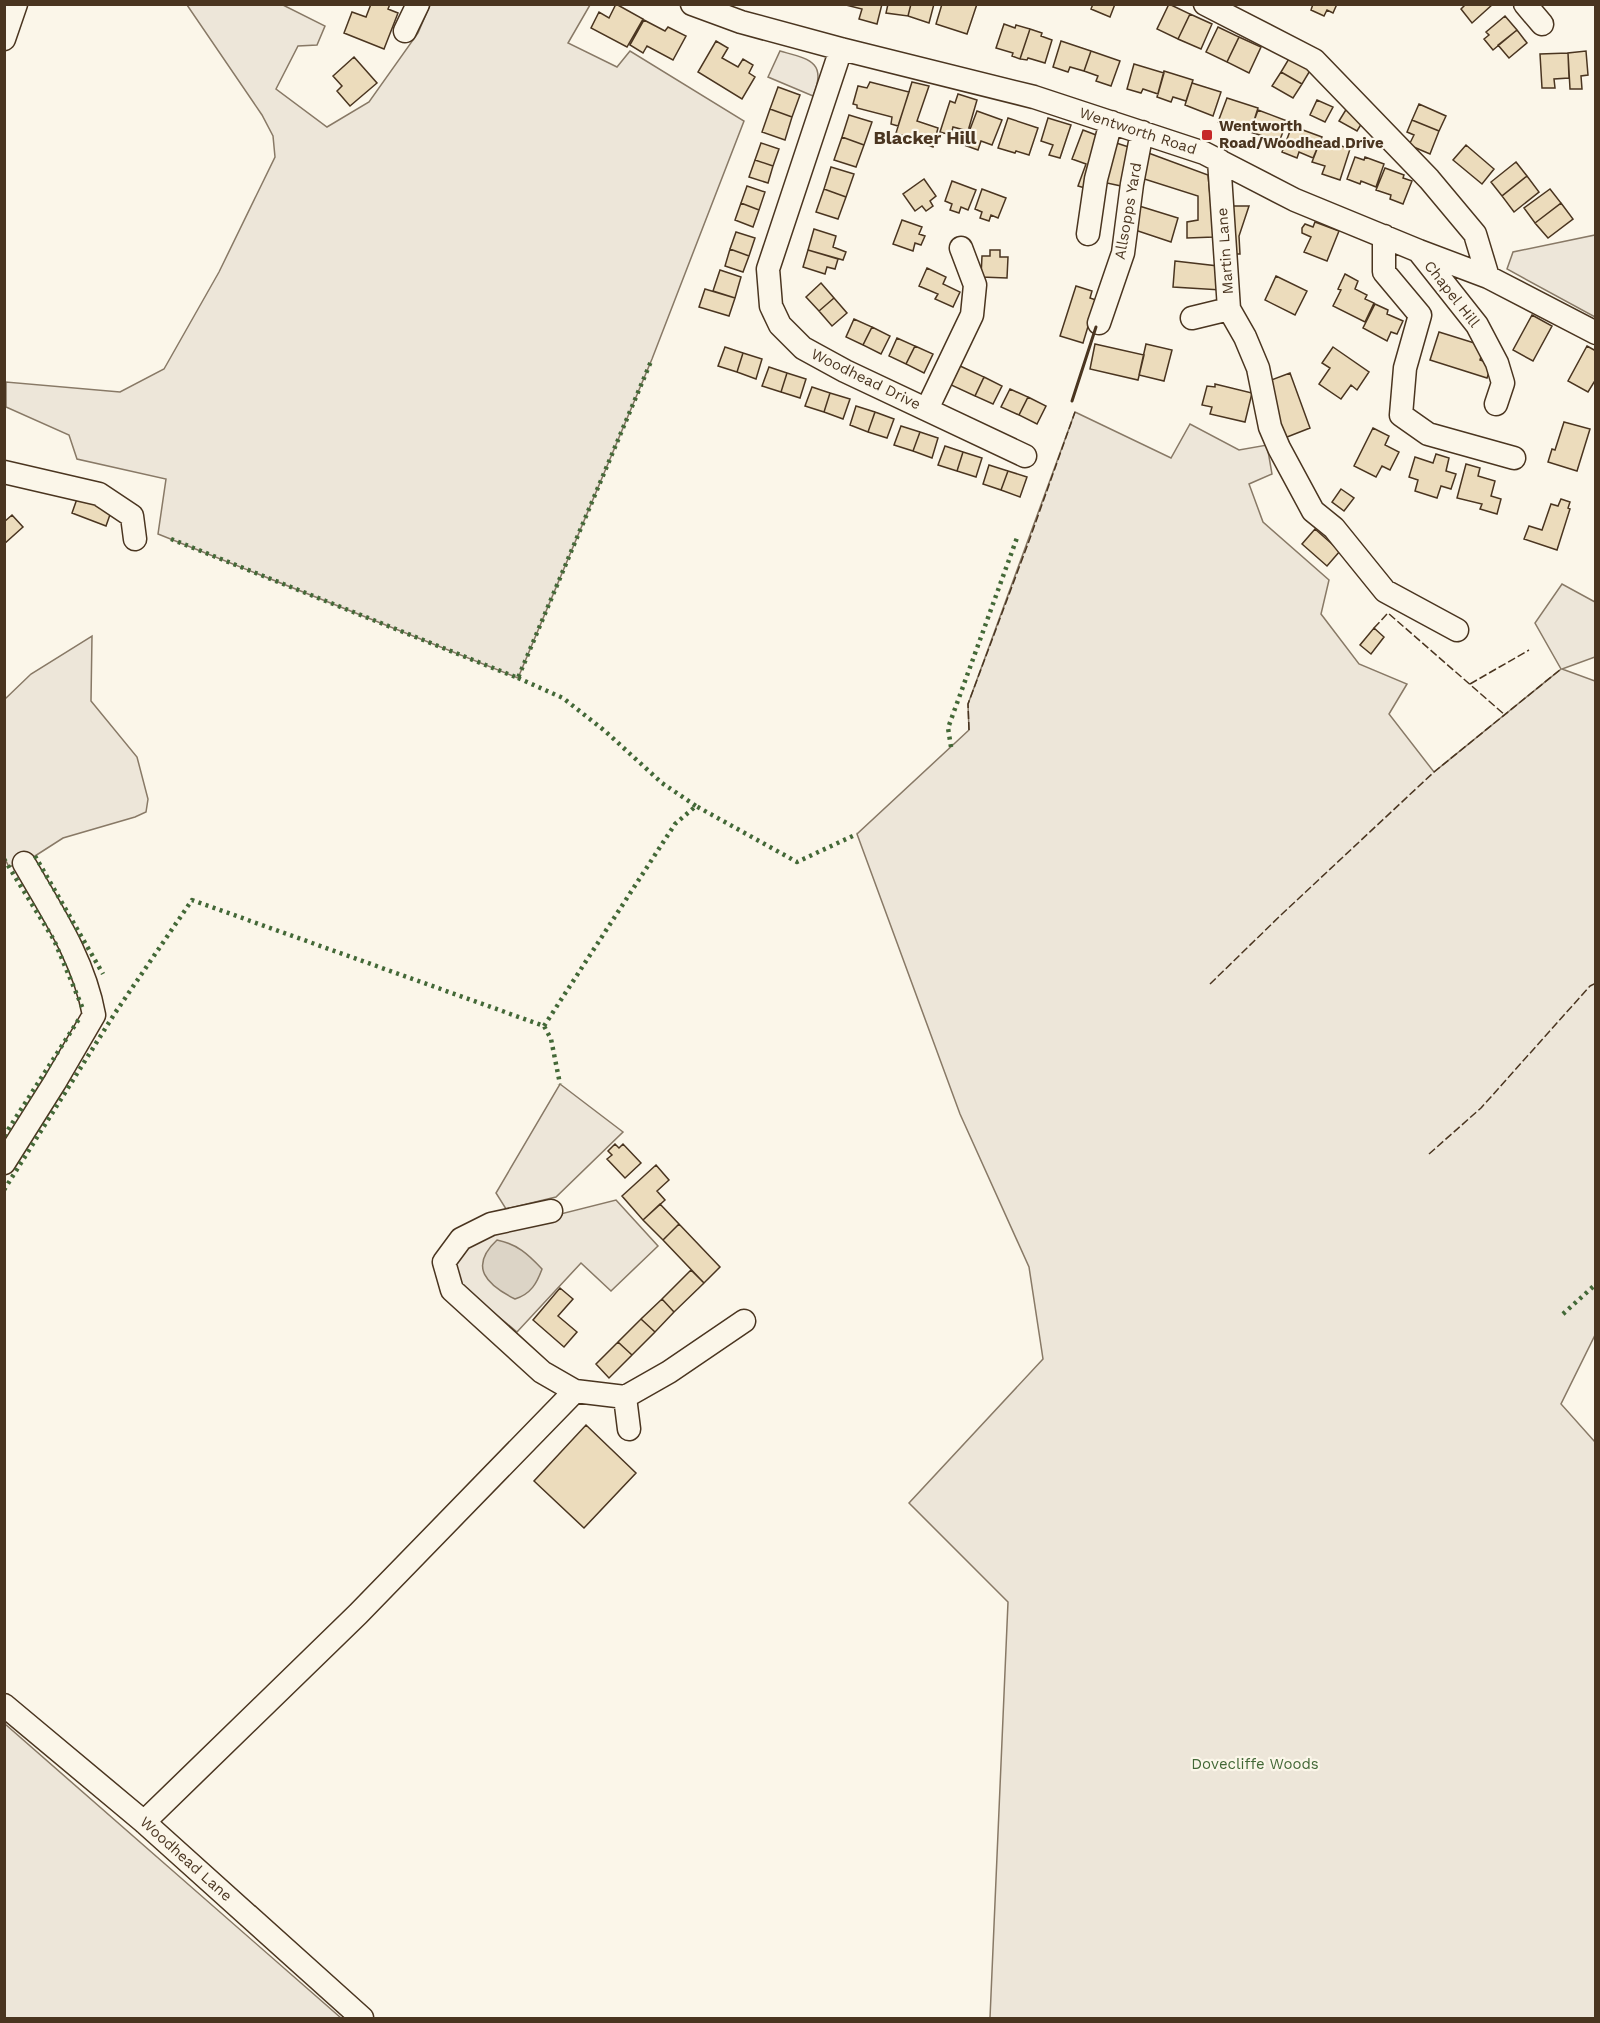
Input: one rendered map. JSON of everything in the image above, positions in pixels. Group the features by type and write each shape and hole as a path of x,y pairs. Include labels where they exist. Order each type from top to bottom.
{"street":[{"path":"4,39 16,4"},
{"path":"405,31 418,4"},
{"name":"Wentworth Road","path":"692,4 741,22 1034,97 1204,153 1295,200 1488,277 1596,333"},
{"path":"1205,4 1314,60 1429,179 1475,234 1488,277"},
{"path":"1525,4 1542,24"},
{"name":"Woodhead Drive","path":"841,49 768,269 771,306 780,326 803,348 845,371 1024,456"},
{"path":"1088,234 1096,179 1111,122"},
{"name":"Allsopps Yard","path":"1099,323 1123,253 1132,184 1142,132"},
{"name":"Martin Lane","path":"1219,160 1229,309 1245,337 1258,368 1270,427 1279,448 1313,511 1334,528 1385,591 1457,630"},
{"path":"1384,236 1384,272 1420,315 1405,368 1401,415 1428,434 1514,458"},
{"path":"927,409 972,315 975,285 961,248"},
{"name":"Chapel Hill","path":"1419,251 1477,325 1492,353 1503,383 1496,404"},
{"path":"1192,318 1229,309"},
{"path":"4,472 99,494 132,516 135,539"},
{"path":"4,1163 94,1015 90,990 79,961 24,863"},
{"path":"550,1211 491,1224 460,1239 444,1262 452,1290 542,1372 575,1391 625,1397 669,1372 744,1321"},
{"path":"144,1822 358,1614 575,1391"},
{"path":"625,1397 629,1429"},
{"name":"Woodhead Lane","path":"4,1705 144,1822 362,2019"}],"green space":[{"path":"187,5 283,5 325,26 317,45 298,46 276,89 327,127 369,102 418,33 430,5 590,5 568,43 617,67 630,51 744,121 652,359 518,678 158,534 166,479 77,459 69,435 6,407 6,382 120,392 164,369 219,272 275,157 273,136 262,115"},
{"path":"780,51 799,56 813,63 817,68 817,84 813,96 768,77"},
{"path":"1595,235 1595,317 1507,269 1513,252"},
{"name":"Dovecliffe Woods","path":"1075,412 1171,458 1190,424 1239,450 1267,445 1272,474 1249,484 1263,522 1329,580 1321,614 1359,664 1407,684 1389,714 1434,772 1561,669 1535,623 1562,584 1595,602 1595,657 1562,669 1595,681 1596,1333 1561,1404 1595,1442 1595,2018 990,2018 1008,1602 909,1503 1043,1359 1029,1267 960,1114 857,834 969,730 968,704"},
{"path":"92,636 91,701 137,757 148,799 146,812 63,838 35,856 9,867 5,859 5,699 31,674"},
{"path":"560,1084 623,1132 556,1197 506,1209 496,1193"},
{"path":"616,1200 658,1246 611,1291 581,1263 517,1332 460,1285 451,1272 457,1253 481,1234"},
{"path":"5,1724 341,2018 5,2018"}],"shaded area":[{"path":"497,1240 522,1250 542,1269 533,1287 515,1299 496,1288 485,1274 484,1259"}],"building":[{"path":"371,4 390,4 388,9 398,13 384,49 344,33 352,12 366,17"},
{"path":"616,4 643,19 627,47 591,28 599,12 609,18"},
{"path":"842,4 882,4 877,24 859,19 862,9"},
{"path":"888,4 911,4 908,16 886,13"},
{"path":"911,4 934,4 929,23 908,16"},
{"path":"942,4 977,4 967,34 936,24"},
{"path":"1093,4 1115,4 1110,17 1091,9"},
{"path":"1169,4 1190,14 1178,39 1157,29"},
{"path":"1313,4 1337,4 1333,13 1327,10 1324,16 1311,10"},
{"path":"1466,4 1493,4 1472,23 1461,9"},
{"path":"1190,14 1212,24 1201,49 1178,39"},
{"path":"1505,16 1517,30 1493,50 1484,39 1489,35 1486,32"},
{"path":"644,20 665,31 668,27 686,36 673,60 647,46 643,53 630,45"},
{"path":"1004,24 1015,28 1016,25 1030,29 1020,59 1012,56 1013,53 996,48"},
{"path":"1218,27 1239,37 1227,62 1206,52"},
{"path":"1030,29 1052,40 1045,63 1028,58 1027,60 1020,59"},
{"path":"1517,30 1527,43 1509,58 1498,45"},
{"path":"1239,37 1261,47 1249,73 1227,62"},
{"path":"716,41 728,48 722,58 738,67 743,59 753,65 749,73 755,77 742,99 698,72"},
{"path":"1061,41 1091,51 1084,71 1070,67 1068,72 1053,67"},
{"path":"1091,51 1120,61 1111,86 1096,81 1098,76 1084,71"},
{"path":"1586,51 1588,75 1581,76 1582,89 1570,89 1568,53"},
{"path":"1568,53 1569,78 1554,79 1555,88 1542,88 1540,54"},
{"path":"354,57 377,83 350,106 337,91 342,86 333,76"},
{"path":"1290,57 1311,69 1302,84 1281,72"},
{"path":"1134,64 1164,73 1158,94 1143,89 1141,93 1127,89"},
{"path":"1164,71 1193,80 1186,101 1173,97 1171,102 1157,97"},
{"path":"1281,72 1302,84 1293,98 1272,86"},
{"path":"870,82 909,92 898,126 891,124 892,117 857,108 857,105 853,104 858,86 867,88"},
{"path":"912,82 929,86 917,121 938,128 933,147 896,133"},
{"path":"1192,83 1221,92 1213,116 1185,105"},
{"path":"778,87 800,95 792,117 770,109"},
{"path":"958,94 977,100 968,131 953,127 951,135 940,132 950,101 955,103"},
{"path":"1227,98 1258,108 1251,130 1236,124 1235,128 1218,122"},
{"path":"1317,100 1333,107 1325,122 1310,115"},
{"path":"1419,104 1446,116 1439,131 1412,120"},
{"path":"1347,108 1365,118 1357,131 1339,121"},
{"path":"770,109 792,117 785,140 762,132"},
{"path":"1258,110 1287,121 1278,145 1262,140 1263,136 1250,132"},
{"path":"977,111 1002,120 992,145 981,141 978,150 964,145"},
{"path":"849,115 872,122 864,145 842,137"},
{"path":"1008,118 1038,128 1029,155 998,148"},
{"path":"1048,118 1071,125 1060,158 1049,155 1053,145 1041,141"},
{"path":"1412,120 1439,131 1430,154 1409,145 1414,135 1407,132"},
{"path":"1292,126 1322,137 1313,158 1299,152 1297,158 1282,152"},
{"path":"1083,130 1104,138 1092,190 1078,186 1086,164 1072,159"},
{"path":"842,137 864,145 856,167 834,160"},
{"path":"1321,139 1350,149 1340,180 1322,174 1325,166 1312,162"},
{"path":"1110,141 1135,149 1126,187 1102,182"},
{"path":"761,143 779,149 773,166 755,160"},
{"path":"1466,145 1494,169 1482,184 1453,160"},
{"path":"1143,151 1208,175 1214,237 1187,238 1187,222 1198,220 1198,196 1138,177"},
{"path":"1355,157 1364,160 1365,157 1384,164 1376,187 1347,179"},
{"path":"755,160 773,166 768,183 749,177"},
{"path":"1516,162 1527,176 1502,196 1491,182"},
{"path":"831,167 854,174 846,197 824,189"},
{"path":"1385,168 1404,175 1403,178 1412,181 1403,204 1390,199 1391,195 1376,190"},
{"path":"1527,176 1539,192 1514,212 1502,196"},
{"path":"924,179 936,196 930,201 933,206 926,211 922,206 915,211 903,194"},
{"path":"952,181 976,190 968,210 961,207 959,213 950,210 952,204 945,201"},
{"path":"747,186 765,192 759,210 741,203"},
{"path":"824,189 846,197 838,219 816,212"},
{"path":"982,189 1006,198 998,218 991,215 989,221 980,218 982,212 975,209"},
{"path":"1550,189 1561,203 1535,223 1524,208"},
{"path":"741,203 759,210 753,227 735,220"},
{"path":"1561,203 1573,219 1548,238 1535,223"},
{"path":"1136,205 1178,218 1171,242 1132,229"},
{"path":"1227,206 1249,206 1239,236 1240,254 1229,254"},
{"path":"902,220 922,227 919,234 925,236 921,245 915,243 913,251 893,244"},
{"path":"1315,222 1339,231 1327,261 1304,252 1311,237 1302,233 1302,228 1305,224 1313,227"},
{"path":"814,229 836,236 833,247 846,252 843,260 808,250"},
{"path":"736,232 755,238 749,256 730,249"},
{"path":"730,249 749,256 743,272 725,266"},
{"path":"808,250 838,259 835,269 827,267 825,274 803,267"},
{"path":"990,250 1000,250 1000,257 1008,257 1007,278 981,277 982,256 990,256"},
{"path":"1175,261 1218,266 1221,290 1173,287"},
{"path":"927,268 946,277 943,284 960,292 953,307 935,299 938,294 919,286"},
{"path":"720,270 741,277 735,298 713,291"},
{"path":"1345,274 1358,281 1355,289 1367,295 1365,299 1374,303 1365,322 1333,306 1341,290 1338,289"},
{"path":"1276,276 1307,291 1295,315 1265,300"},
{"path":"821,283 834,298 819,311 806,297"},
{"path":"1076,286 1092,291 1090,298 1096,300 1083,343 1060,336"},
{"path":"705,289 735,298 729,316 699,307"},
{"path":"834,298 847,313 832,326 819,311"},
{"path":"1375,304 1388,310 1387,314 1403,321 1397,334 1391,332 1387,341 1363,328"},
{"path":"1532,315 1552,326 1533,361 1513,350"},
{"path":"854,319 872,327 863,345 846,337"},
{"path":"872,327 890,336 881,354 863,345"},
{"path":"1439,332 1484,346 1480,360 1492,364 1487,378 1430,360"},
{"path":"897,338 915,346 906,364 889,356"},
{"path":"1095,344 1144,355 1138,380 1090,369"},
{"path":"1146,344 1172,350 1164,381 1139,375"},
{"path":"915,346 933,354 924,373 906,364"},
{"path":"1587,346 1596,351 1596,379 1588,392 1568,381"},
{"path":"725,347 743,353 737,372 718,366"},
{"path":"1333,347 1369,372 1357,390 1351,385 1341,399 1319,384 1330,368 1322,363"},
{"path":"743,353 762,359 756,379 737,372"},
{"path":"958,365 984,377 975,396 949,384"},
{"path":"769,367 787,373 781,392 762,386"},
{"path":"787,373 806,379 800,398 781,392"},
{"path":"1290,373 1310,428 1282,439 1266,382"},
{"path":"984,377 1002,386 993,404 975,396"},
{"path":"1215,384 1252,393 1245,422 1210,414 1212,407 1202,405 1207,386 1215,387"},
{"path":"812,387 830,393 824,412 805,406"},
{"path":"1010,389 1028,397 1019,415 1001,407"},
{"path":"830,393 850,399 843,419 824,412"},
{"path":"1028,397 1046,406 1037,424 1019,415"},
{"path":"856,406 875,412 868,432 850,425"},
{"path":"875,412 894,419 887,438 868,432"},
{"path":"1564,422 1590,429 1577,471 1548,462 1552,449 1555,450"},
{"path":"901,426 920,432 913,451 894,445"},
{"path":"1373,428 1389,436 1385,445 1399,452 1390,470 1382,466 1376,477 1354,466"},
{"path":"920,432 938,438 932,458 913,451"},
{"path":"945,446 963,452 957,471 938,465"},
{"path":"963,452 982,458 976,477 957,471"},
{"path":"1436,454 1449,458 1446,471 1456,474 1451,489 1441,486 1437,498 1415,491 1418,480 1409,477 1415,457 1433,463"},
{"path":"1466,464 1480,468 1478,476 1495,481 1491,496 1501,499 1497,514 1480,509 1482,504 1457,498"},
{"path":"989,465 1008,471 1001,490 983,484"},
{"path":"1008,471 1027,477 1020,497 1001,490"},
{"path":"1341,489 1354,498 1344,511 1332,502"},
{"path":"78,496 112,509 106,526 72,513"},
{"path":"1561,499 1570,502 1568,508 1570,509 1557,550 1524,539 1529,526 1542,530 1551,504 1558,506"},
{"path":"12,515 23,527 4,544 4,522"},
{"path":"1315,529 1340,551 1327,566 1302,544"},
{"path":"1374,628 1384,637 1371,654 1360,645"},
{"path":"615,1144 619,1148 623,1144 641,1163 625,1178 607,1159 612,1155 608,1151"},
{"path":"656,1165 669,1180 657,1191 665,1200 643,1220 622,1196"},
{"path":"660,1204 679,1224 663,1240 643,1220"},
{"path":"679,1224 720,1267 704,1283 663,1240"},
{"path":"691,1270 704,1283 674,1312 662,1299"},
{"path":"560,1288 573,1299 558,1316 577,1332 564,1347 533,1320"},
{"path":"662,1299 674,1312 655,1332 641,1319"},
{"path":"641,1319 655,1332 632,1355 618,1342"},
{"path":"618,1342 632,1355 609,1378 596,1364"},
{"path":"586,1425 636,1473 584,1528 534,1481"}],"hedge":[{"path":"171,539 518,678 652,359"},
{"path":"951,747 948,728 1018,535"},
{"path":"518,678 563,698 605,731 662,783 696,806"},
{"path":"544,1026 675,824 696,806 797,862 857,834"},
{"path":"35,856 103,974"},
{"path":"4,859 54,940 83,1009"},
{"path":"4,1190 115,1013 192,900 544,1026 551,1039 560,1084"},
{"path":"4,1136 79,1019"},
{"path":"1563,1314 1596,1284"}],"fence":[{"path":"969,730 968,704 1075,412"},
{"path":"1374,628 1388,613 1505,715"},
{"path":"1470,684 1529,650"},
{"path":"1210,984 1434,772 1561,669"},
{"path":"1429,1154 1481,1108 1590,986 1596,983"}],"wall":[{"path":"1072,401 1096,327"}],"place":[{"name":"Wentworth Road/Woodhead Drive","path":"1207,135"}],"district":[{"name":"Blacker Hill","path":"925,137"}]}
